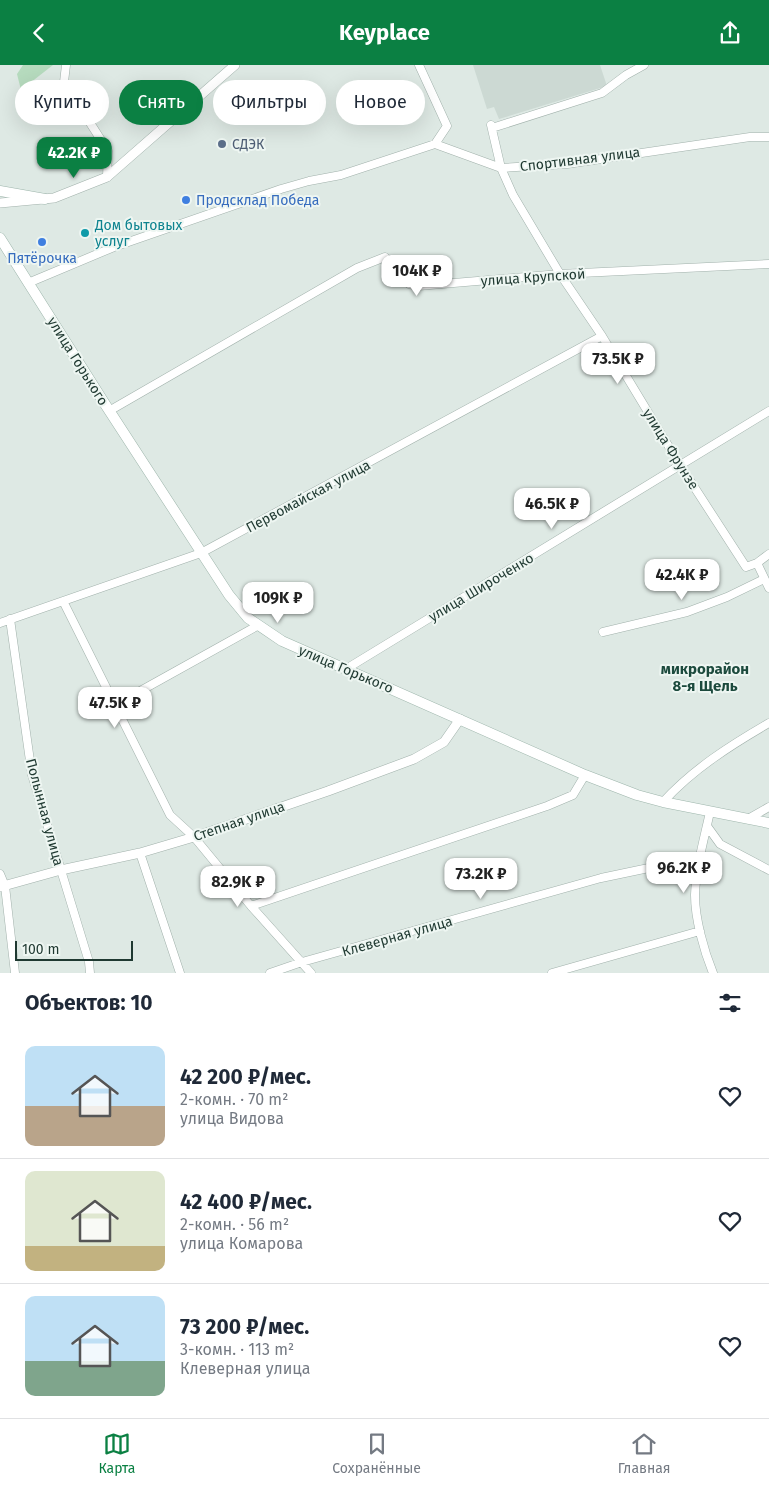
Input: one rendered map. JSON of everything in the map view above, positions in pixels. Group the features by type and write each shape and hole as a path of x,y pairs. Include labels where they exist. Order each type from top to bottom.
{"main road":[{"path":"0,191 45,199"},
{"name":"улица Горького","path":"0,238 201,553 229,595 257,626 282,641 585,775 637,795 663,802 769,823"}],"street":[{"path":"66,65 64,82 108,151 108,177"},
{"path":"0,203 54,198 69,194 108,177 235,65"},
{"path":"28,283 114,247 272,192 309,181 341,175 435,144 447,126 420,65"},
{"name":"улица Фрунзе","path":"644,65 626,75 602,93 492,126 501,168 513,195 560,274 602,336 680,465 746,567 757,563"},
{"name":"Спортивная улица","path":"435,144 501,168 567,164 750,137 769,137"},
{"name":"улица Крупской","path":"109,411 356,268 385,257 409,284 418,286 560,274 769,264"},
{"name":"Первомайская улица","path":"0,623 201,553 602,336"},
{"name":"улица Широченко","path":"346,669 769,411"},
{"path":"769,554 757,563 769,588"},
{"path":"603,632 687,612 727,597 764,579"},
{"path":"62,601 170,815 194,837 251,906 311,973"},
{"name":"Полынная улица","path":"10,619 32,775 89,962 90,973"},
{"path":"115,705 257,626"},
{"name":"Степная улица","path":"3,886 61,870 140,853 194,837 328,791 414,759 444,742 460,719"},
{"path":"663,802 678,785 729,747 769,723"},
{"path":"251,906 547,807 572,795 585,775"},
{"path":"748,819 769,807"},
{"path":"710,812 699,860 695,896 700,931 713,973"},
{"path":"707,826 720,844 769,870"},
{"path":"140,853 180,973"},
{"name":"Клеверная улица","path":"270,973 601,878 682,861 699,860"},
{"path":"0,874 15,973"},
{"path":"552,973 700,931"}],"shaded area":[{"path":"473,65 600,65 607,86 499,119 494,107 487,109"}],"green space":[{"path":"23,65 53,65 34,80 18,80 17,74"}],"place":[{"name":"СДЭК","path":"222,144"},
{"name":"Продсклад Победа","path":"186,200"},
{"name":"Дом бытовых услуг","path":"85,233"},
{"name":"Пятёрочка","path":"42,242"}],"district":[{"name":"микрорайон 8-я Щель","path":"705,678"}]}
